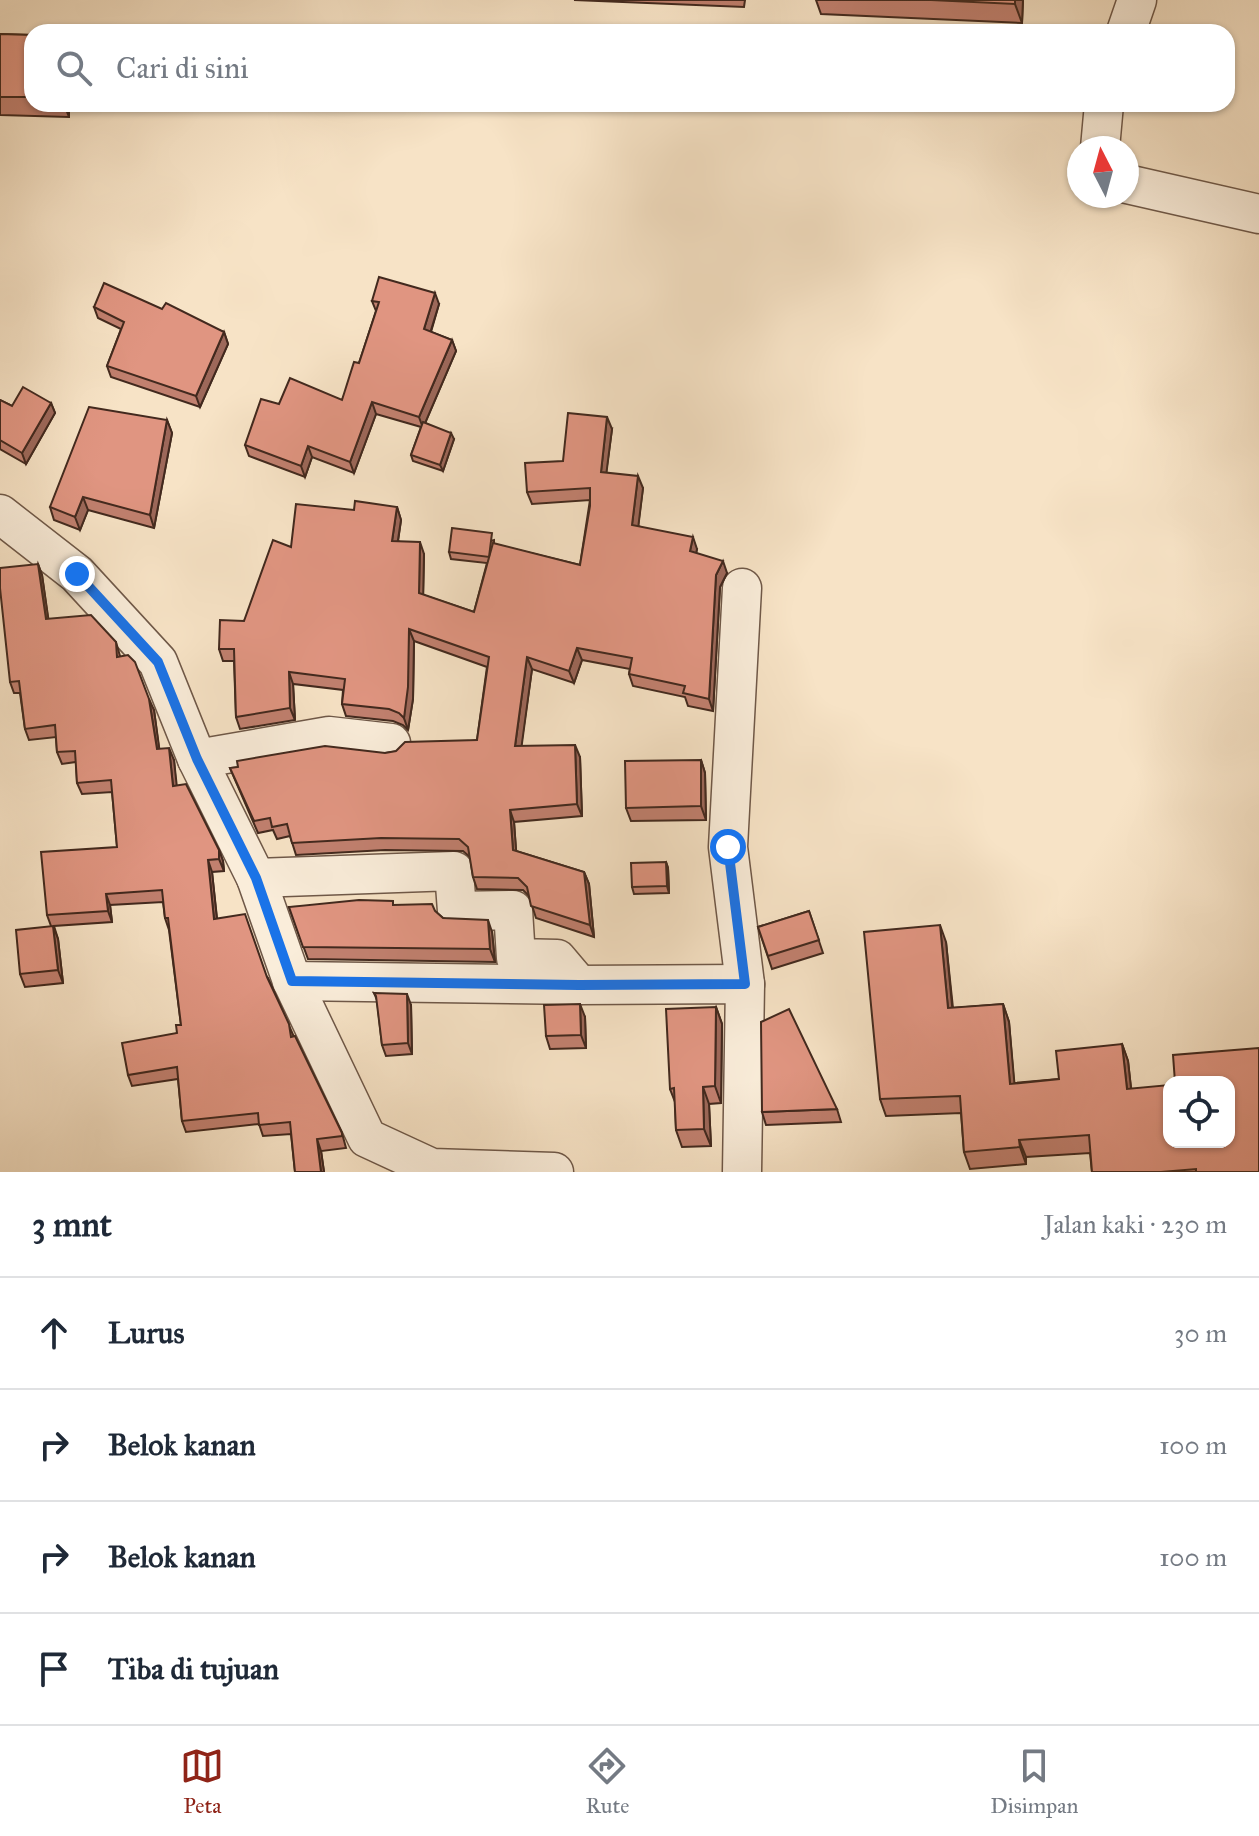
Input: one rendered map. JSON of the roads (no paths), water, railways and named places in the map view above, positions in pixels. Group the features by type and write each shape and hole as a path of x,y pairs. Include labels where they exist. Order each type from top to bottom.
{"street":[{"path":"1129,24 1137,0"},
{"path":"1101,136 1103,112"},
{"path":"1139,187 1259,214"},
{"path":"0,514 77,574 158,662 197,759 256,878 292,981 367,1138 432,1168 554,1172"},
{"path":"742,588 728,847 745,984 742,1172"},
{"path":"197,759 329,736 391,743"},
{"path":"256,878 454,871 457,911 513,910 516,958 557,959 579,985"},
{"path":"292,981 745,984"}]}
